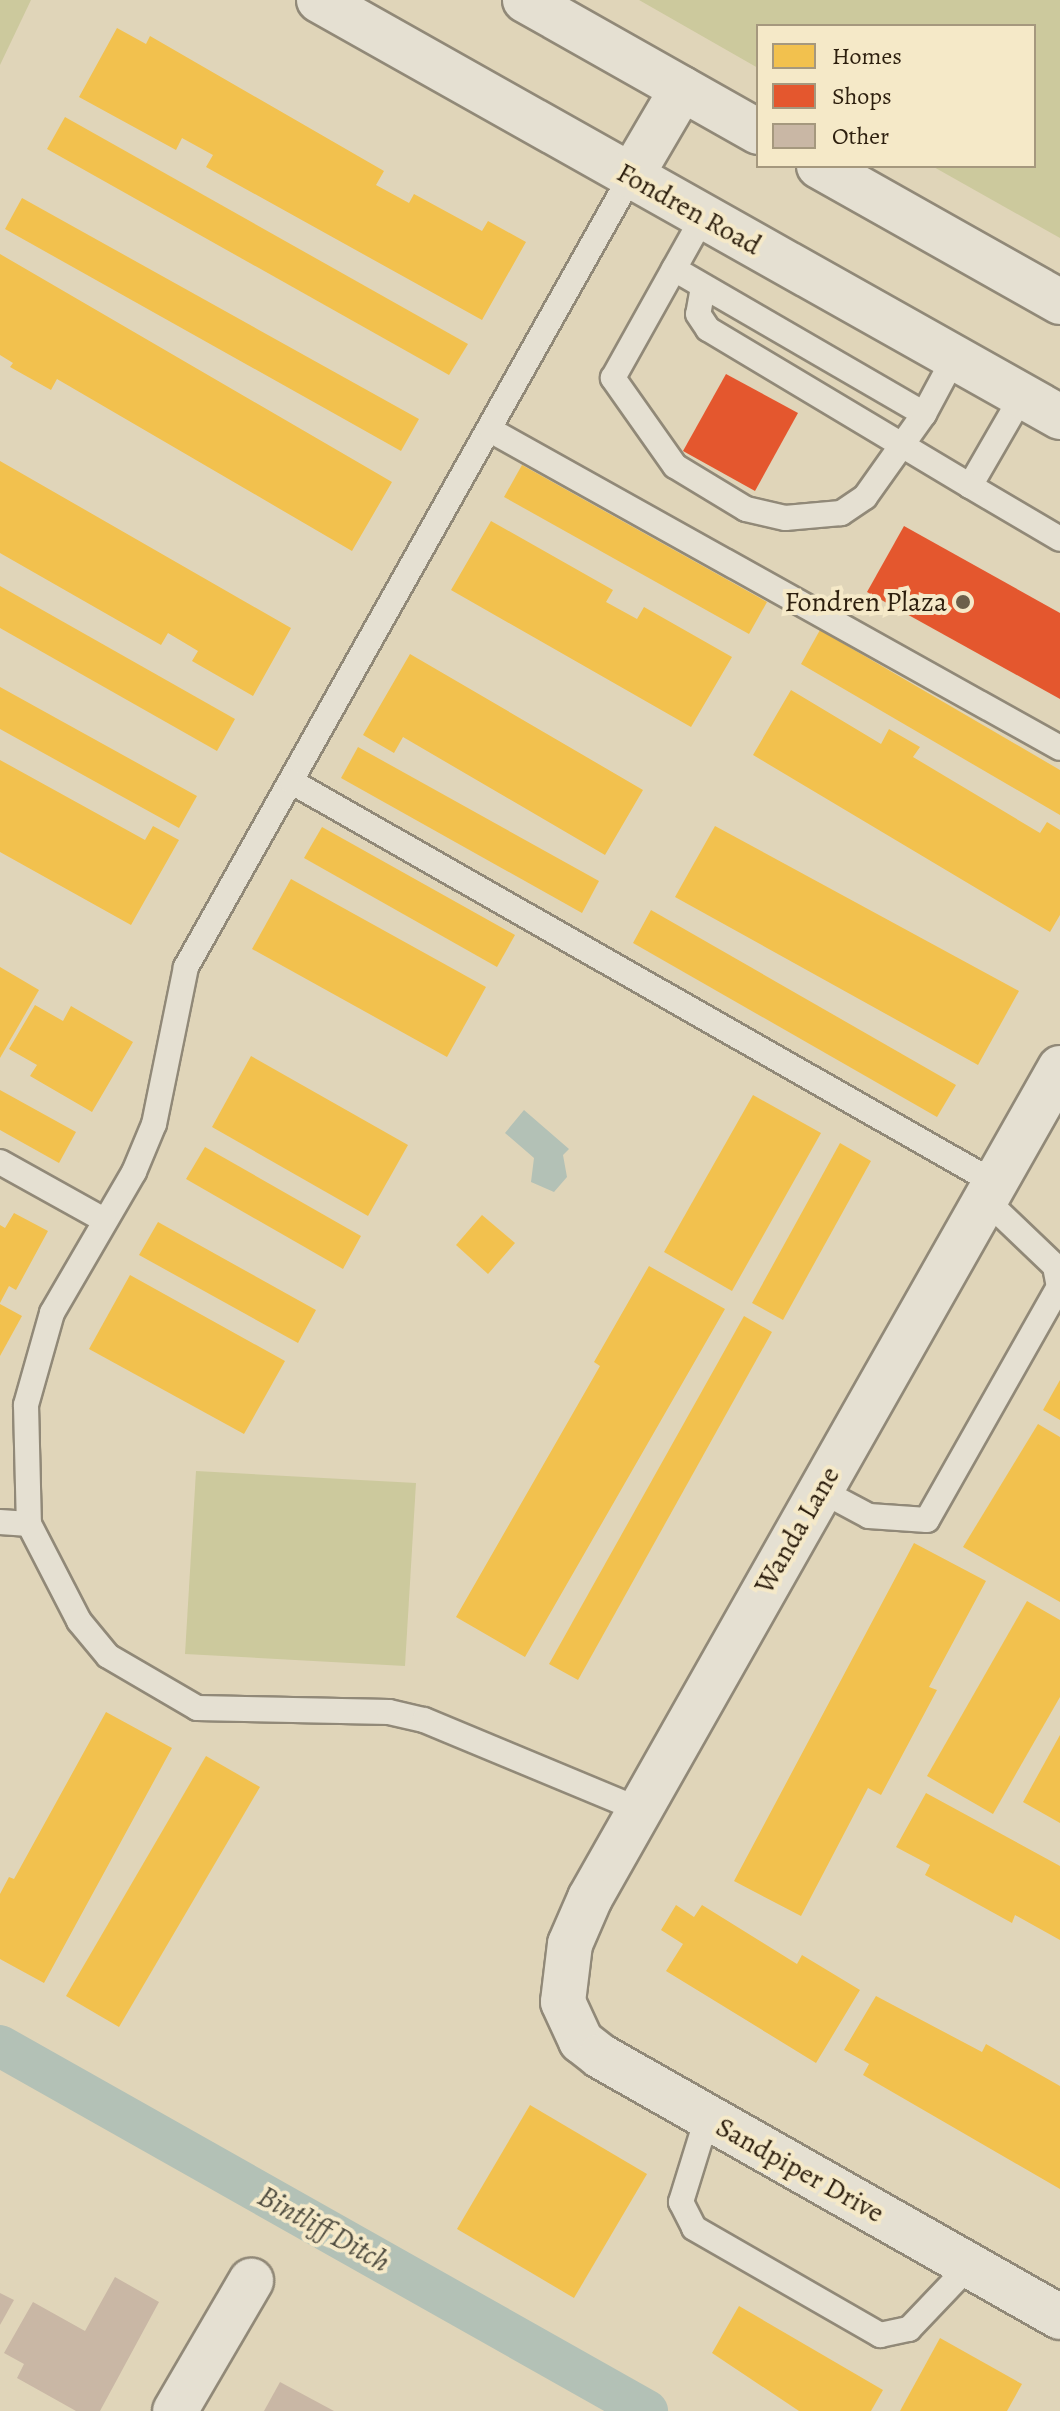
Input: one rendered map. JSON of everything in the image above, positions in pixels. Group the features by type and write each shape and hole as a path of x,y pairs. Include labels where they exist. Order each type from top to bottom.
{"street":[{"name":"Fondren Road","path":"319,0 1060,417"},
{"path":"525,0 756,131"},
{"path":"631,176 682,89"},
{"path":"823,168 1060,302"},
{"name":"Wanda Lane","path":"563,2002 570,1944 638,1809 1060,1068"},
{"name":"Sandpiper Drive","path":"563,2002 581,2041 707,2118 1060,2317"},
{"path":"175,2411 251,2281"}],"lane":[{"path":"631,176 492,431 186,967 154,1124 134,1172 52,1313 26,1405 29,1524 79,1621 108,1656 197,1708 389,1712 451,1728 638,1809"},
{"path":"703,217 613,378 675,466 746,509 785,518 841,513 865,497 904,446 954,358"},
{"path":"674,269 924,414"},
{"path":"703,287 698,314 708,329 1060,539"},
{"path":"970,486 1022,396"},
{"path":"492,431 1060,748"},
{"path":"292,782 990,1191 1055,1266 1059,1287 927,1520 869,1516 820,1490"},
{"path":"0,1162 104,1220"},
{"path":"0,1522 29,1524"},
{"path":"707,2118 681,2202 694,2228 880,2335 909,2329 969,2266"}],"shaded area":[{"path":"0,0 31,0 0,65"},
{"path":"639,0 1060,0 1060,238 936,168 1036,168 1036,24 756,24 756,67"},
{"path":"524,1110 569,1149 563,1155 567,1177 554,1192 531,1182 534,1158 505,1133"},
{"path":"196,1471 416,1483 405,1666 185,1654"}],"building: Homes":[{"path":"117,28 146,44 150,36 384,171 376,185 409,203 414,194 482,231 488,221 526,242 482,320 206,167 213,155 182,138 176,150 79,97"},
{"path":"65,117 468,344 449,375 47,149"},
{"path":"22,198 419,419 401,451 5,229"},
{"path":"0,254 392,482 352,551 57,379 51,390 10,367 13,363 0,355"},
{"path":"0,461 291,628 253,696 192,661 198,651 168,633 161,645 0,553"},
{"path":"522,465 767,602 749,634 504,497"},
{"path":"491,521 613,590 606,602 637,619 644,607 732,657 691,727 451,590"},
{"path":"0,586 235,719 217,751 0,628"},
{"path":"820,630 1060,770 1060,815 801,664"},
{"path":"410,654 643,790 605,855 403,737 394,753 363,735"},
{"path":"0,687 197,796 179,828 0,729"},
{"path":"791,690 881,744 889,729 920,747 913,757 1040,833 1047,822 1060,830 1060,915 1050,932 753,755"},
{"path":"358,747 599,881 582,913 341,778"},
{"path":"0,760 145,840 153,826 179,840 131,925 0,852"},
{"path":"715,826 1019,991 978,1065 675,897"},
{"path":"322,827 515,935 497,967 304,858"},
{"path":"291,879 486,987 447,1057 252,949"},
{"path":"651,910 956,1085 937,1117 633,943"},
{"path":"0,967 39,990 0,1058"},
{"path":"35,1005 63,1021 71,1006 133,1042 92,1112 30,1076 37,1065 9,1049"},
{"path":"251,1056 408,1145 368,1216 212,1127"},
{"path":"0,1090 76,1132 59,1163 0,1130"},
{"path":"753,1095 821,1133 732,1291 664,1252"},
{"path":"840,1143 871,1161 783,1320 752,1303"},
{"path":"205,1147 361,1236 343,1269 186,1179"},
{"path":"14,1213 48,1231 16,1290 9,1286 0,1303 0,1225 5,1228"},
{"path":"482,1215 515,1243 488,1274 456,1245"},
{"path":"158,1222 316,1310 298,1343 139,1255"},
{"path":"649,1266 725,1309 525,1657 456,1617 600,1366 594,1362"},
{"path":"130,1275 285,1361 244,1434 89,1349"},
{"path":"0,1304 22,1316 0,1356"},
{"path":"744,1316 772,1332 578,1680 549,1664"},
{"path":"1060,1380 1060,1420 1043,1410"},
{"path":"1038,1424 1060,1437 1060,1602 963,1547"},
{"path":"914,1543 986,1581 929,1687 937,1690 881,1795 868,1788 801,1916 734,1881"},
{"path":"1027,1601 1060,1620 1060,1697 993,1814 927,1776"},
{"path":"106,1712 172,1748 44,1983 0,1959 0,1894 9,1877 14,1879"},
{"path":"1060,1735 1060,1823 1023,1802"},
{"path":"206,1756 260,1787 119,2027 66,1996"},
{"path":"926,1793 1060,1866 1060,1940 1015,1915 1012,1923 925,1875 930,1865 896,1847"},
{"path":"676,1905 694,1917 702,1905 797,1964 802,1955 860,1990 816,2063 666,1971 683,1944 661,1930"},
{"path":"876,1996 982,2052 986,2044 1060,2086 1060,2189 863,2075 869,2064 844,2050"},
{"path":"530,2105 647,2174 574,2298 457,2229"},
{"path":"739,2306 883,2390 871,2411 799,2411 712,2353"},
{"path":"940,2338 1022,2384 1007,2411 900,2411"}],"building: Shops":[{"path":"726,374 798,413 755,491 683,451"},
{"name":"Fondren Plaza","path":"904,526 1060,613 1060,699 867,592"}],"building: Other":[{"path":"115,2277 159,2302 100,2411 76,2411 17,2378 24,2364 4,2353 33,2302 85,2331"},
{"path":"0,2293 14,2300 0,2325"},
{"path":"280,2382 334,2411 264,2411"}],"waterway":[{"name":"Bintliff Ditch","path":"0,2046 647,2411"}],"place":[{"name":"Fondren Plaza","path":"963,602"}]}
